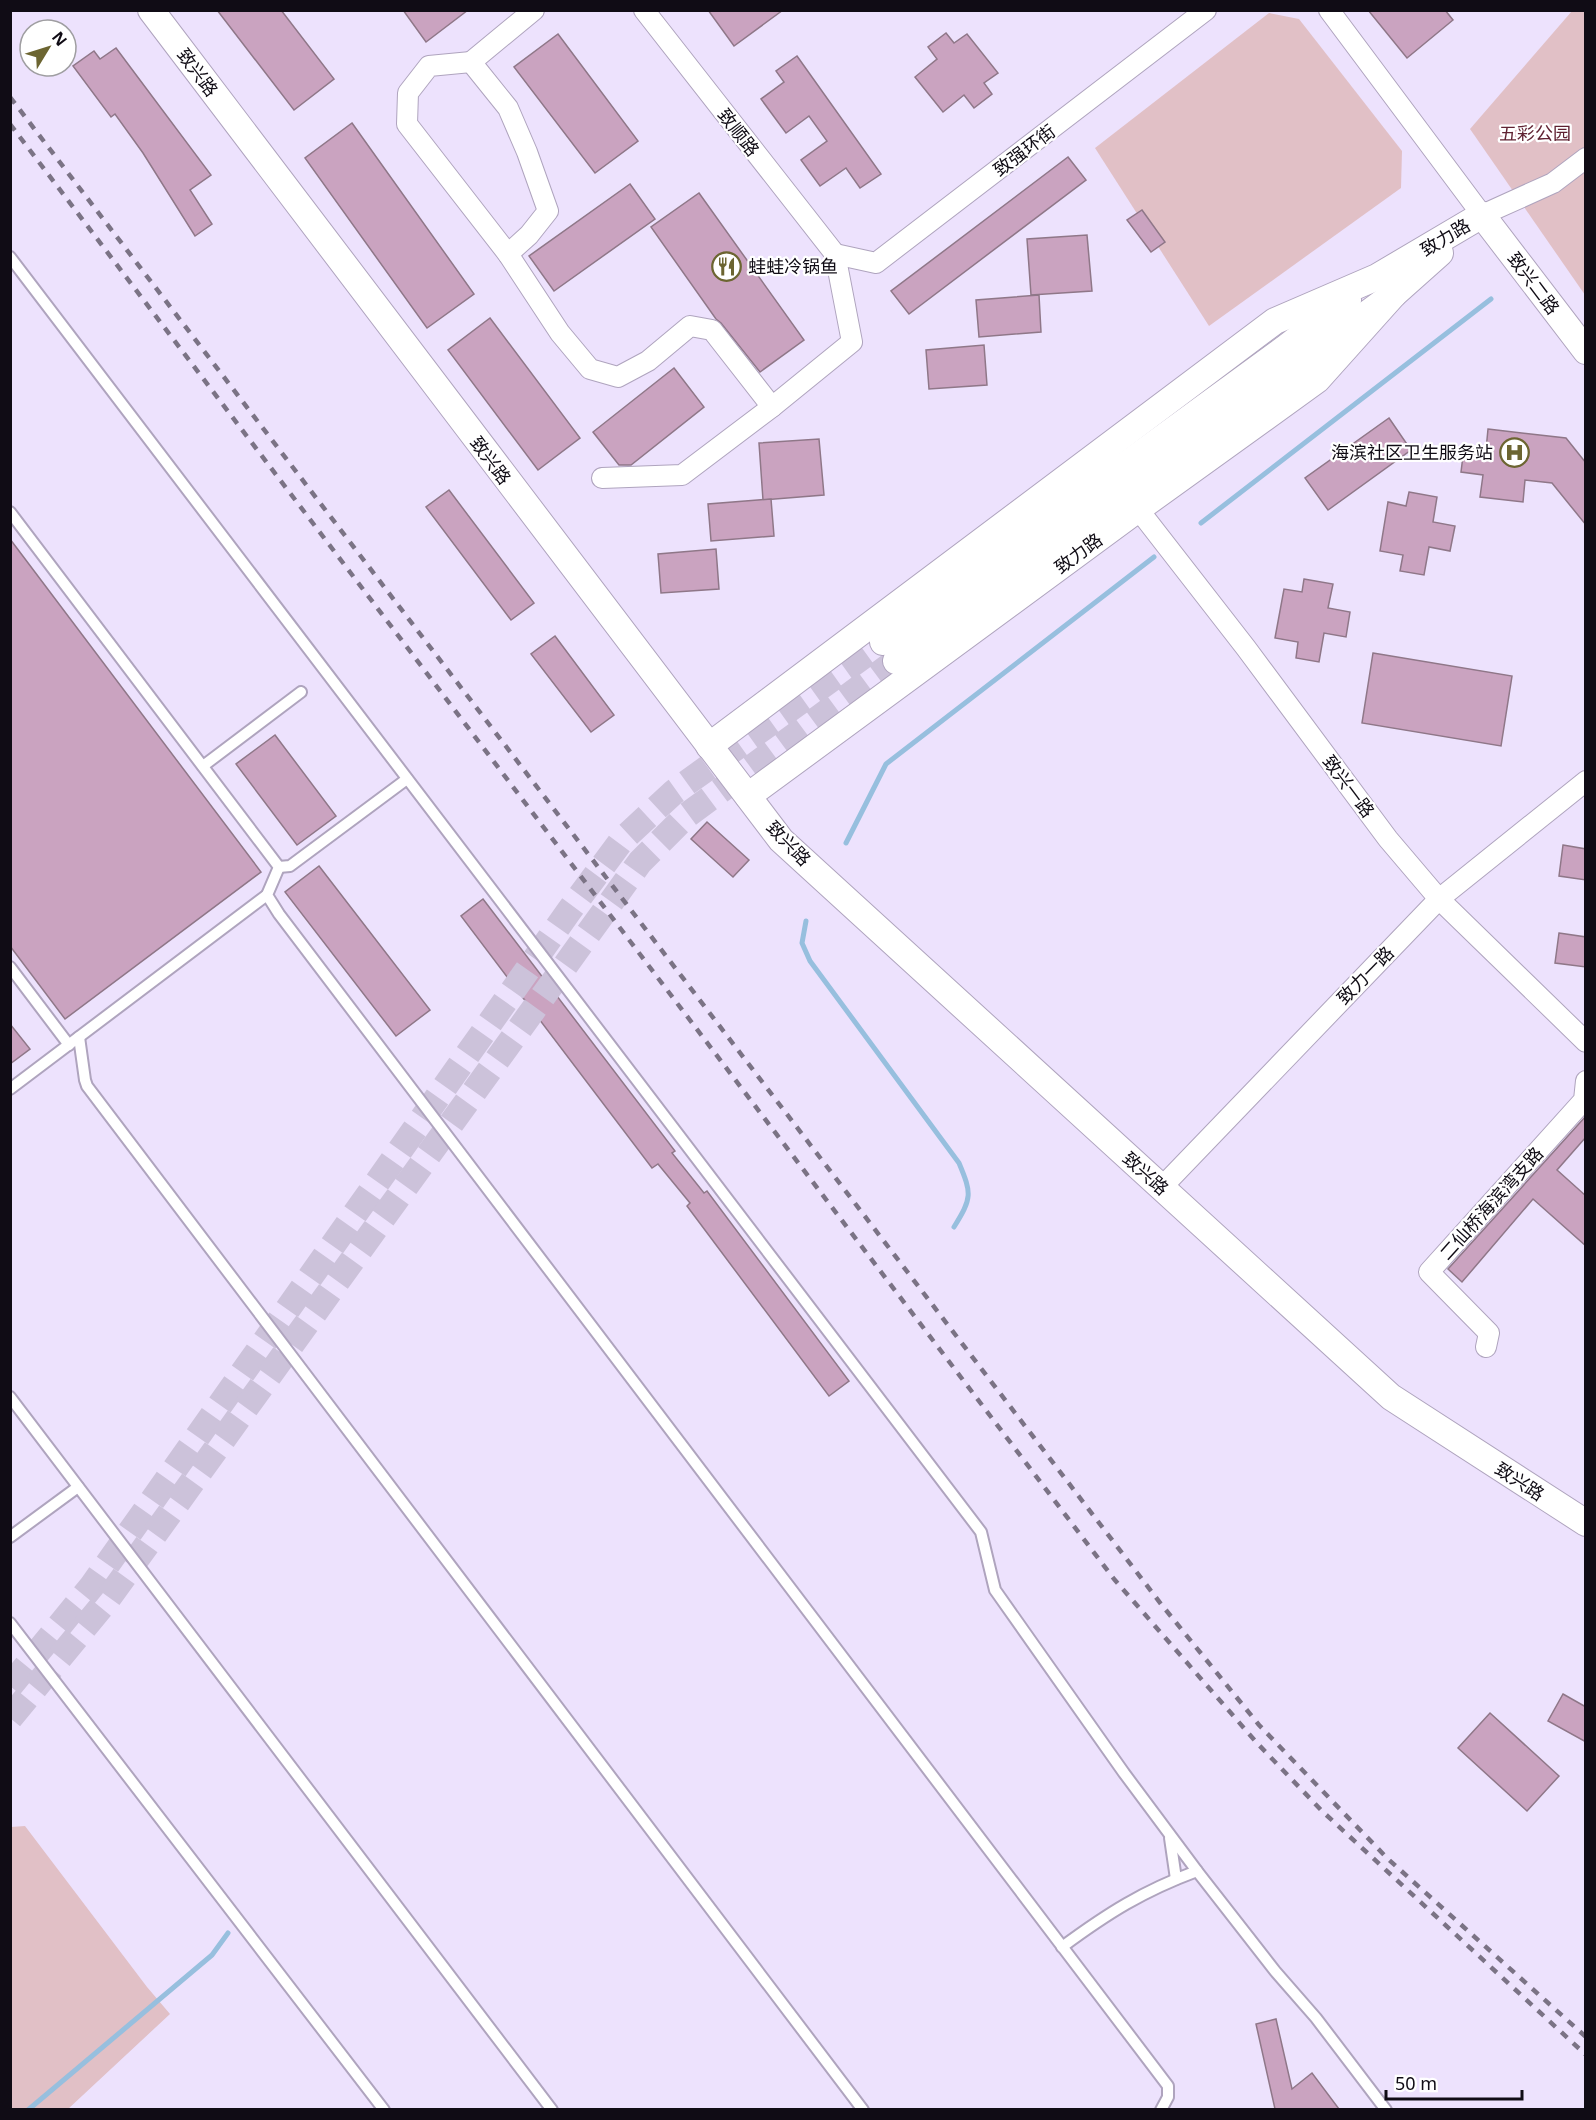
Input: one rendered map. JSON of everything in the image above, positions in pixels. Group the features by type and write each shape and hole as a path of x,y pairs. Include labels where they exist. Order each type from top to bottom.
{"street":[{"name":"致兴路","path":"151,10 781,840 1391,1397 1586,1523"},
{"path":"534,10 471,62 429,66 408,93 407,124 508,254 560,333 590,369 618,377 648,361 690,326 712,330 772,407"},
{"name":"致顺路","path":"644,10 835,254"},
{"name":"致强环街","path":"835,254 876,263 1206,10"},
{"path":"1329,10 1482,215"},
{"path":"471,62 508,108 548,211 529,235 508,254"},
{"name":"致力路","path":"748,796 890,651 1284,350 1385,286 1482,215 1553,183 1586,158"},
{"name":"致兴二路","path":"1482,215 1586,351"},
{"path":"602,478 682,475 772,407 852,342 835,254"},
{"name":"致力路","path":"709,746 890,651 1137,509 1317,380 1385,286"},
{"name":"致兴一路","path":"1137,509 1246,648 1388,839 1438,898 1586,1042"},
{"name":"致力一路","path":"1162,1187 1438,898 1586,781"},
{"name":"二仙桥海滨湾支路","path":"1486,1347 1489,1333 1429,1272 1584,1100 1586,1081"}],"lane":[{"path":"10,257 981,1532 996,1590 1197,1871 1386,2109"},
{"path":"10,512 279,867"},
{"path":"203,766 301,692"},
{"path":"279,867 290,866 407,779"},
{"path":"10,1089 267,895 279,867"},
{"path":"267,895 300,942 1168,2086 1168,2097 1161,2109"},
{"path":"10,967 69,1045"},
{"path":"79,1037 87,1086 863,2109"},
{"path":"10,1397 552,2109"},
{"path":"10,1537 78,1487"},
{"path":"10,1623 384,2109"},
{"path":"1170,1834 1176,1879"},
{"path":"1062,1947 1118,1907 1157,1886 1197,1871"}],"green space":[{"name":"五彩公园","path":"1572,11 1585,11 1585,295 1470,129"},
{"path":"1269,13 1299,19 1402,151 1401,188 1209,326 1095,148"},
{"path":"25,1826 170,2014 68,2109 11,2109 11,1827"}],"building":[{"path":"217,10 281,10 334,79 294,110"},
{"path":"403,10 468,10 426,42"},
{"path":"708,10 783,10 734,46"},
{"path":"1368,10 1445,10 1453,20 1407,58"},
{"path":"946,33 954,43 967,34 998,73 984,83 992,94 974,108 964,95 943,112 915,77 937,59 928,47"},
{"path":"558,34 638,141 595,173 514,67"},
{"path":"116,48 211,175 190,190 212,224 195,236 143,153 115,114 111,117 78,73 78,62 94,51 100,59"},
{"path":"797,56 881,174 860,188 846,168 820,186 801,160 827,141 809,116 786,133 761,99 784,82 776,71"},
{"path":"352,123 474,294 427,328 305,158"},
{"path":"1068,157 1086,180 909,314 891,291"},
{"path":"630,184 655,219 554,291 529,256"},
{"path":"699,193 804,340 760,372 716,319 651,227"},
{"path":"1142,210 1165,242 1151,252 1127,220"},
{"path":"1087,235 1092,291 1031,295 1027,239"},
{"path":"1039,295 1041,332 979,337 976,300"},
{"path":"490,318 580,438 538,470 448,350"},
{"path":"984,345 987,385 929,389 926,350"},
{"path":"674,368 704,407 631,465 619,465 593,432"},
{"path":"1389,418 1411,450 1328,510 1305,478"},
{"path":"1488,429 1566,438 1586,463 1586,525 1552,483 1525,480 1523,502 1480,497 1483,475 1461,472 1464,448 1486,450"},
{"path":"819,439 824,495 763,500 759,443"},
{"path":"449,490 534,603 511,620 426,507"},
{"path":"1409,492 1437,497 1433,522 1455,526 1450,551 1429,547 1424,575 1400,571 1403,555 1380,551 1388,502 1406,506"},
{"path":"771,499 774,536 711,541 708,504"},
{"path":"10,539 261,872 65,1019 10,946"},
{"path":"716,549 719,589 661,593 658,554"},
{"path":"1304,579 1333,584 1328,608 1350,612 1346,637 1324,633 1319,662 1296,658 1298,642 1275,638 1284,589 1302,592"},
{"path":"555,636 614,715 591,732 531,654"},
{"path":"1373,653 1512,676 1501,746 1362,723"},
{"path":"275,735 336,816 297,845 236,764"},
{"path":"707,822 749,860 733,877 691,839"},
{"path":"1563,845 1586,849 1586,880 1559,876"},
{"path":"319,866 430,1010 396,1036 285,892"},
{"path":"483,899 675,1151 672,1153 704,1193 707,1191 849,1381 829,1396 687,1206 690,1203 658,1164 652,1168 461,916"},
{"path":"1559,933 1586,937 1586,967 1555,963"},
{"path":"10,1024 30,1049 10,1064"},
{"path":"1586,1116 1586,1137 1557,1170 1586,1196 1586,1246 1533,1199 1462,1282 1448,1269"},
{"path":"1563,1694 1586,1707 1586,1742 1548,1721"},
{"path":"1490,1713 1559,1776 1527,1811 1458,1748"},
{"path":"1276,2019 1292,2089 1312,2073 1339,2109 1275,2109 1256,2024"}],"waterway":[{"path":"1201,523 1491,299"},
{"path":"846,843 886,764 1154,557"},
{"path":"806,921 802,943 810,961 959,1163 968,1189 968,1196 954,1227"},
{"path":"28,2110 212,1955 228,1933"}],"tunnel":[{"path":"10,1686 92,1586 569,911 622,840 674,792 883,642"},
{"path":"10,1718 107,1600 640,862 686,816 896,661"}],"railway":[{"path":"10,97 1161,1604 1259,1725 1388,1859 1586,2037"},
{"path":"10,124 1114,1579 1257,1743 1322,1811 1586,2055"}],"place":[{"name":"蛙蛙冷锅鱼","path":"727,266"},
{"name":"海滨社区卫生服务站","path":"1514,452"}]}
